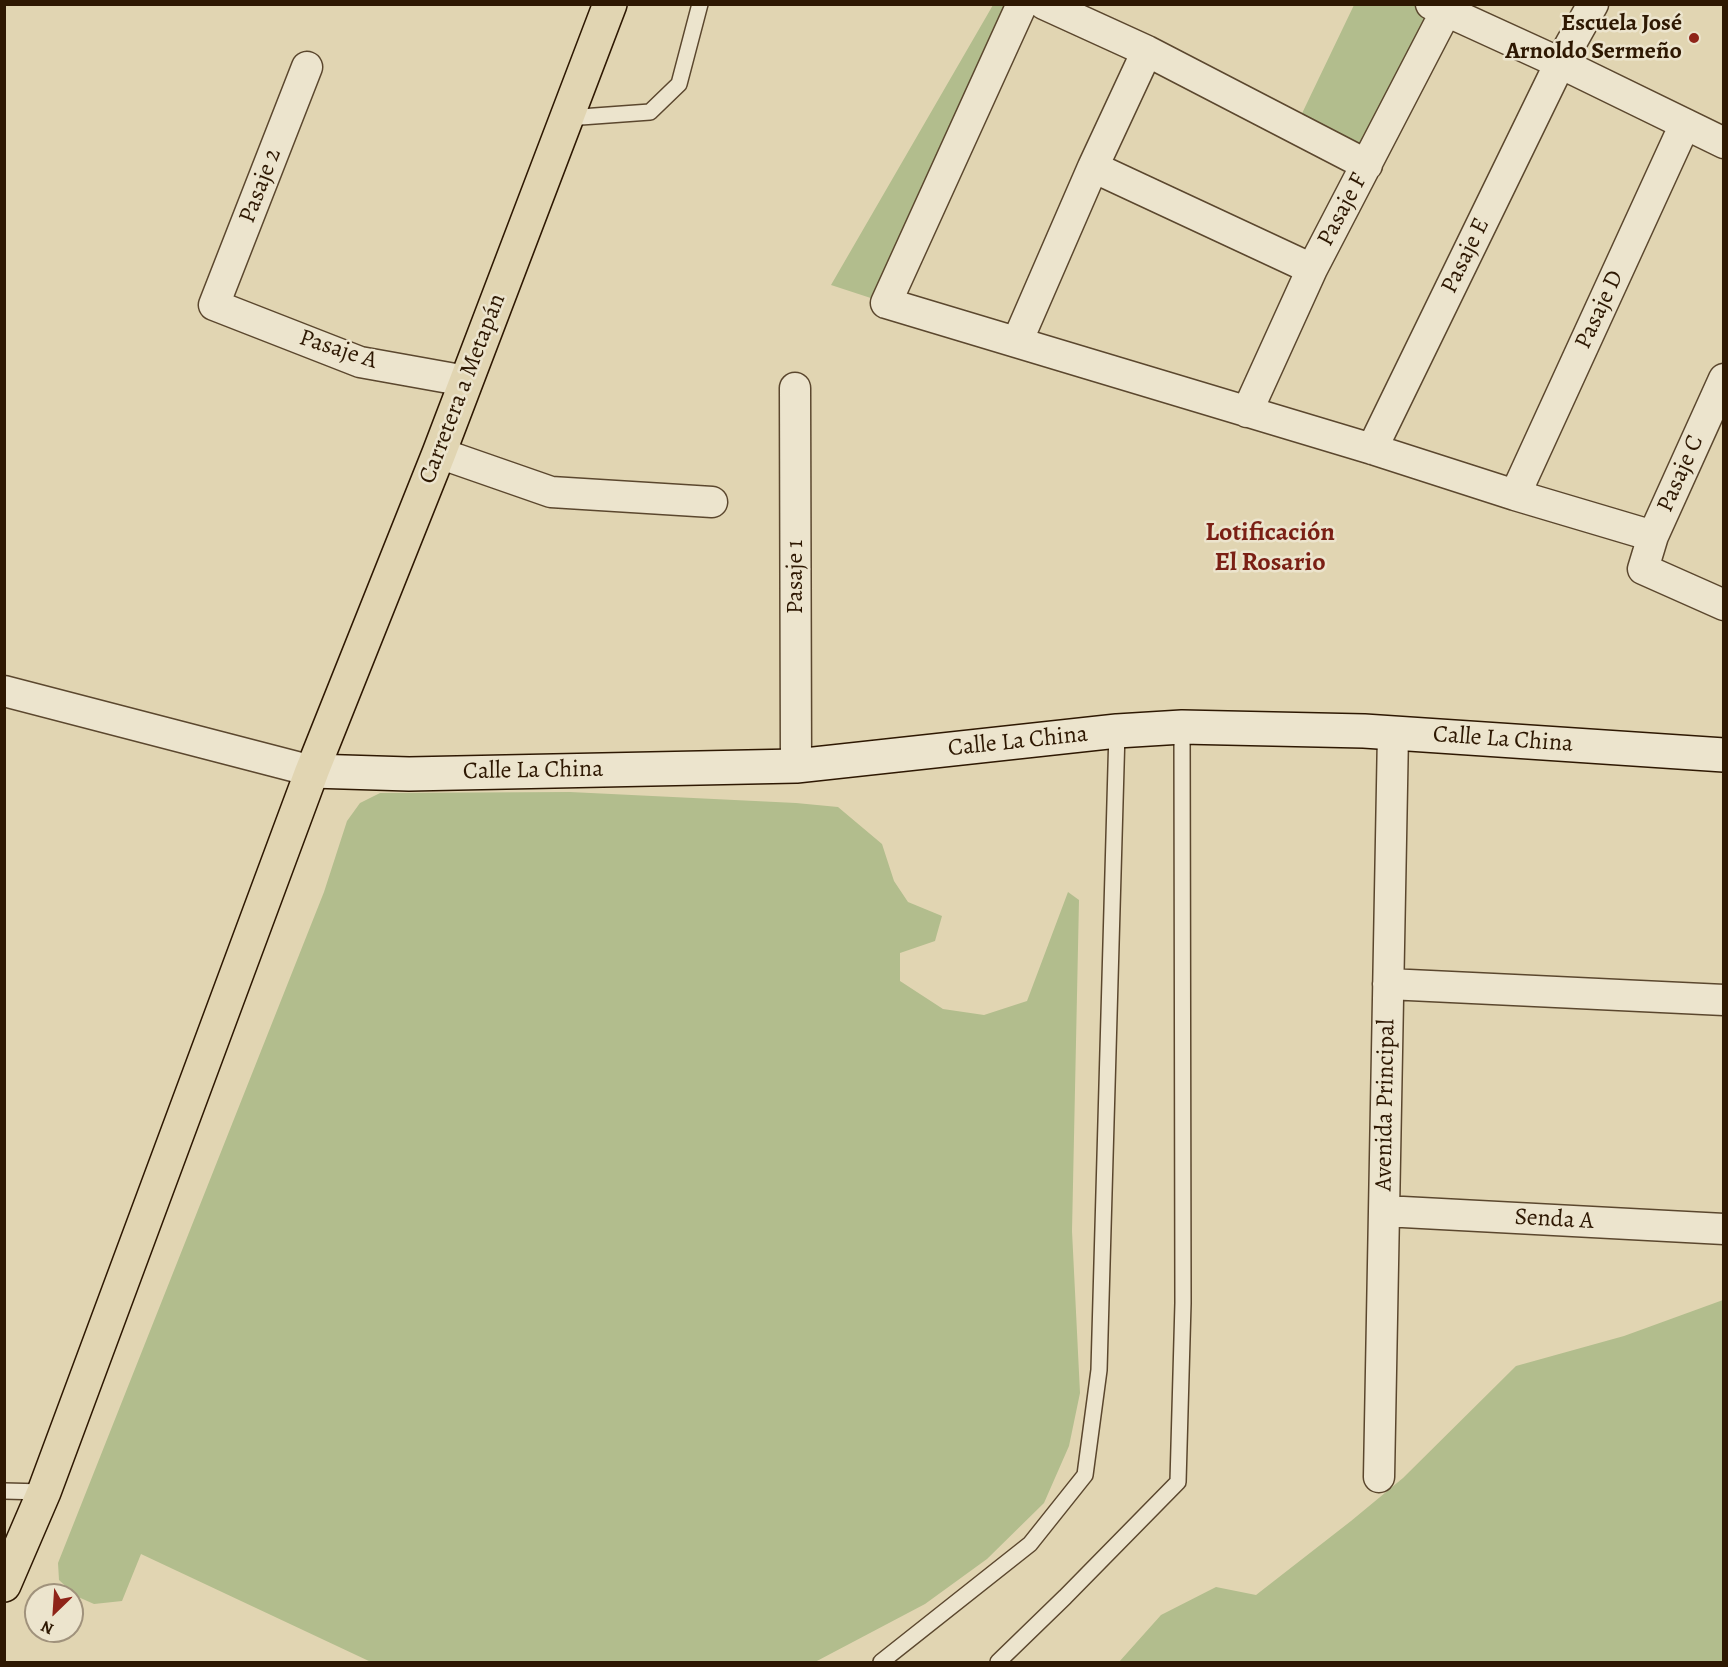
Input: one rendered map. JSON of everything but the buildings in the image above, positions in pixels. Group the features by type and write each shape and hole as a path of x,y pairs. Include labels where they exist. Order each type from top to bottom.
{"main road":[{"name":"Carretera a Metapán","path":"4,1585 44,1492 312,771 439,453 610,4"},
{"name":"Calle La China","path":"312,771 409,774 796,766 1116,731 1182,727 1392,733 1724,755"}],"street":[{"path":"1022,4 886,303 1653,536"},
{"path":"1044,4 1147,51 1367,165"},
{"name":"Pasaje E","path":"1372,449 1560,63 1593,4"},
{"path":"1439,8 1560,63 1724,143"},
{"name":"Pasaje F","path":"1247,412 1312,269 1367,165 1439,8"},
{"path":"1017,342 1093,167 1147,51"},
{"name":"Pasaje 2","path":"214,305 307,68"},
{"name":"Pasaje D","path":"1515,495 1685,124"},
{"path":"1093,167 1312,269"},
{"name":"Pasaje A","path":"214,305 360,362 466,381"},
{"name":"Pasaje C","path":"1724,379 1653,536 1643,569 1724,605"},
{"name":"Pasaje 1","path":"795,388 796,766"},
{"path":"439,453 551,492 712,502"},
{"path":"4,691 312,771"},
{"name":"Avenida Principal","path":"1379,1476 1392,733"},
{"path":"1388,984 1724,1000"},
{"name":"Senda A","path":"1384,1211 1724,1229"}],"lane":[{"path":"567,118 650,111 679,84 700,4"},
{"path":"998,1662 1178,1482 1183,1303 1182,727"},
{"path":"881,1662 1030,1544 1085,1475 1099,1370 1116,731"},
{"path":"4,1491 44,1492"}],"green space":[{"path":"993,5 1022,5 886,303 831,285"},
{"path":"1354,5 1431,5 1367,165 1295,128"},
{"path":"570,792 838,807 882,844 894,881 908,902 942,916 935,941 900,953 900,981 943,1009 984,1015 1027,1001 1068,892 1079,900 1072,1231 1080,1393 1069,1446 1044,1503 987,1559 925,1604 815,1662 371,1662 141,1554 122,1601 94,1604 84,1600 84,1583 62,1583 59,1580 58,1563 324,892 347,821 360,803 380,793"},
{"path":"1723,1300 1723,1662 1119,1662 1161,1615 1216,1587 1256,1595 1403,1478 1516,1366 1624,1336"}],"place":[{"name":"Escuela José Arnoldo Sermeño","path":"1694,38"}],"district":[{"name":"Lotificación El Rosario","path":"1270,549"}]}
